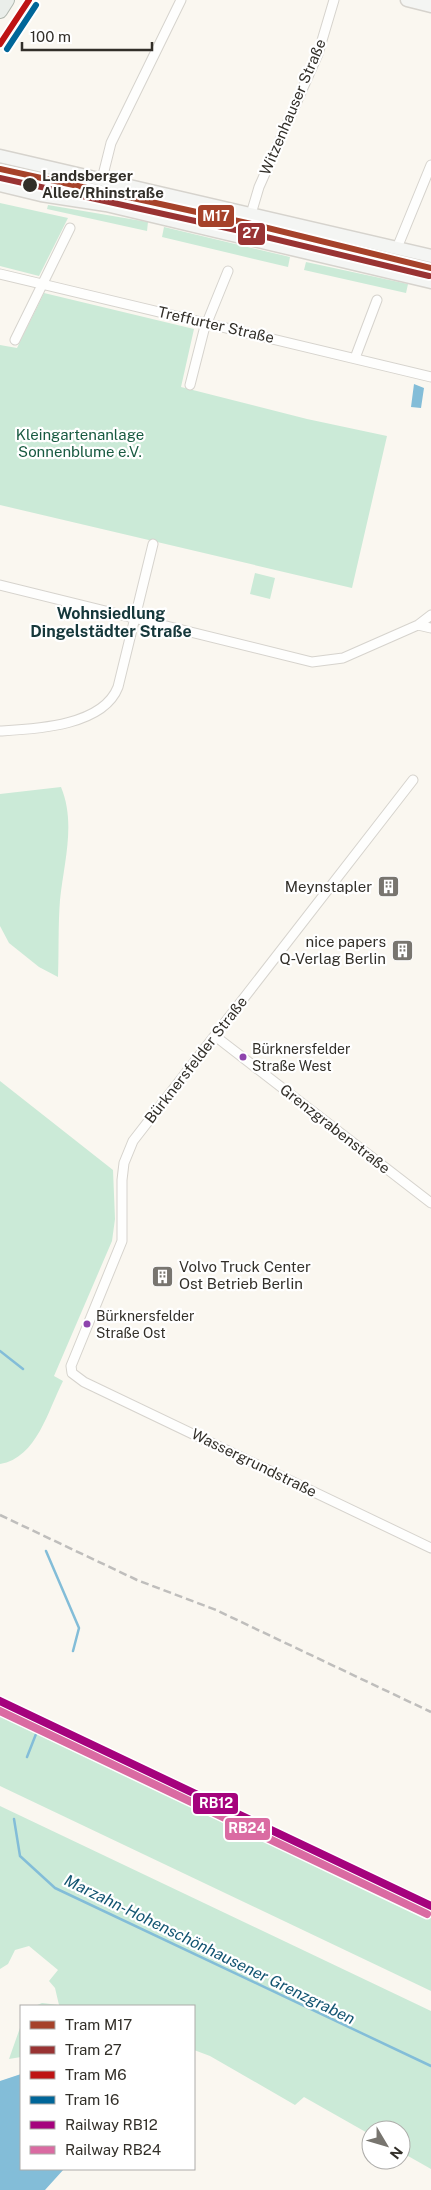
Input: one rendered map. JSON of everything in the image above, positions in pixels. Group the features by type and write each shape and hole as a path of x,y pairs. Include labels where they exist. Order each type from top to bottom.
{"main road":[{"path":"0,11 7,0"},
{"path":"407,0 431,6"},
{"path":"0,156 431,256"},
{"path":"0,185 41,195 106,205 431,282"}],"street":[{"path":"102,179 111,144 181,0"},
{"name":"Witzenhauser Straße","path":"250,214 259,187 318,54 334,0"},
{"path":"397,248 431,165"},
{"path":"15,340 70,228"},
{"path":"190,385 207,323 228,271"},
{"name":"Treffurter Straße","path":"0,274 431,377"},
{"path":"355,358 378,300"},
{"path":"0,731 40,728 71,722 88,716 108,703 118,687 153,544"},
{"path":"0,585 300,660 322,662 343,658 418,625 431,615"},
{"path":"418,625 431,628"},
{"name":"Bürknersfelder Straße","path":"77,1378 72,1373 71,1366 122,1241 122,1180 127,1154 133,1141 414,780"},
{"name":"Grenzgrabenstraße","path":"216,1036 431,1203"},
{"name":"Wassergrundstraße","path":"77,1378 431,1548"}],"green space":[{"path":"50,172 431,260 429,277 45,191"},
{"path":"0,203 68,218 39,276 0,266"},
{"path":"48,205 148,222 147,231 47,209"},
{"path":"164,227 290,257 288,267 162,237"},
{"path":"306,262 408,284 406,293 304,270"},
{"name":"Kleingartenanlage Sonnenblume e.V.","path":"44,293 194,329 181,387 307,419 387,436 352,588 0,505 0,345 17,348"},
{"path":"255,573 275,578 270,599 250,594"},
{"path":"61,787 68,814 68,843 60,900 58,977 39,967 9,943 0,926 0,794"},
{"path":"0,1081 113,1170 115,1219 112,1241 54,1376 63,1381 40,1431 23,1453 13,1460 0,1464"},
{"path":"0,1713 431,1916 431,1991 0,1786"},
{"path":"0,1806 431,2011 431,2169 411,2158 411,2120 361,2120 361,2129 304,2097 295,2105 210,2056 195,2050 195,2005 59,2005 55,1988 49,1981 58,1970 29,1946 15,1950 8,1964 0,1969"},
{"path":"42,2003 59,2005 37,2005"},
{"path":"20,2028 20,2057 9,2059"}],"water":[{"path":"414,384 424,388 421,408 411,407"},
{"path":"20,2074 20,2170 63,2170 45,2190 0,2190 0,2081"}],"waterway":[{"path":"0,1351 23,1369"},
{"name":"Marzahn-Hohenschönhausener Grenzgraben","path":"46,1551 79,1628 73,1651"},
{"name":"Marzahn-Hohenschönhausener Grenzgraben","path":"27,1757 36,1734"},
{"name":"Marzahn-Hohenschönhausener Grenzgraben","path":"14,1819 20,1856 55,1888 431,2066"}],"railway":[{"path":"0,1515 137,1580 216,1610 431,1712"}],"tram line":[{"name":"M6","path":"0,44 29,0"},
{"name":"16","path":"7,49 36,5"},
{"name":"M17","path":"0,169 247,223 431,268"},
{"name":"27","path":"0,178 245,232 429,276"}],"rail line":[{"name":"RB12","path":"0,1701 431,1906"},
{"name":"RB24","path":"0,1711 427,1914"}],"place":[{"name":"Landsberger Allee/Rhinstraße","path":"30,185"},
{"name":"Meynstapler","path":"388,887"},
{"name":"nice papers Q-Verlag Berlin","path":"402,951"},
{"name":"Bürknersfelder Straße West","path":"243,1057"},
{"name":"Volvo Truck Center Ost Betrieb Berlin","path":"163,1276"},
{"name":"Bürknersfelder Straße Ost","path":"87,1324"}],"district":[{"name":"Wohnsiedlung Dingelstädter Straße","path":"111,622"}]}
